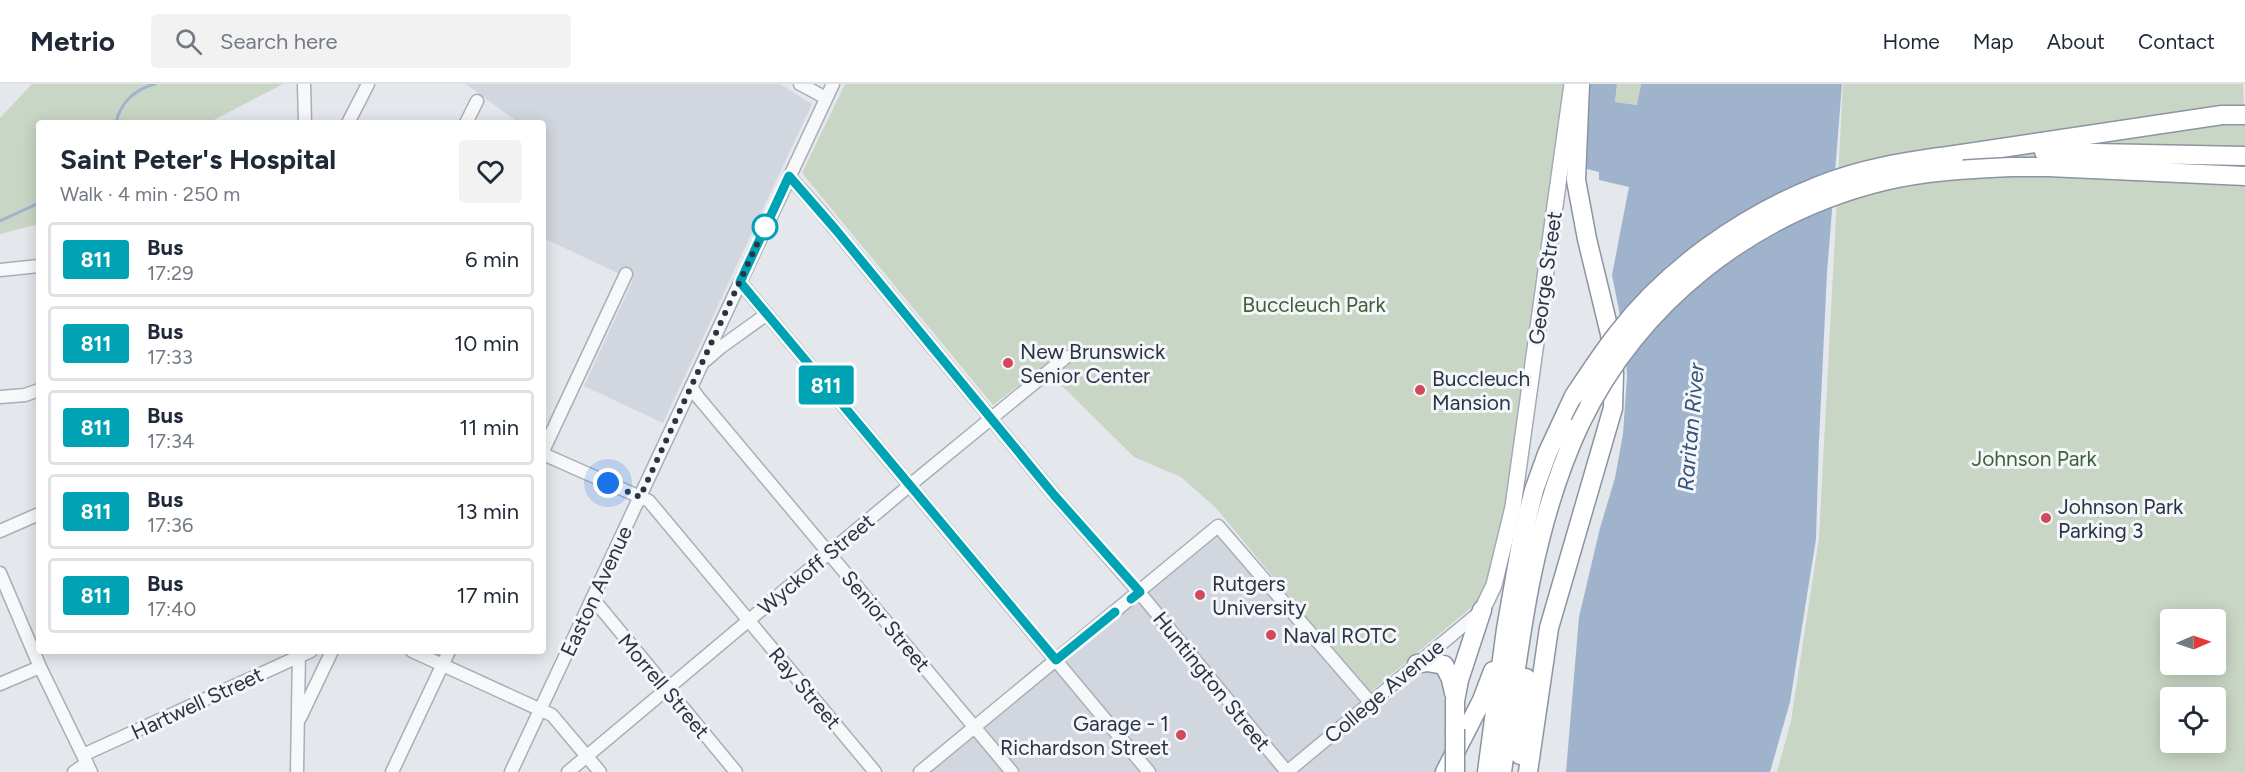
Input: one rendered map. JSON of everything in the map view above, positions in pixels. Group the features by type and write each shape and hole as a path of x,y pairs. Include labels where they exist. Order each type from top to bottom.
{"highway":[{"path":"1528,772 1549,628 1612,408 1614,373 1610,334 1576,180 1580,84"},
{"path":"2222,115 2245,104"},
{"path":"1502,772 1523,618 1534,562 1548,508 1569,447 1596,390 1646,323 1677,291 1735,246 1776,222 1818,202 1853,189 1918,174 2222,115 2245,115"},
{"path":"1487,772 1506,629 1522,538 1534,490 1547,454 1574,396 1619,331 1647,299 1680,269 1713,244 1766,211 1818,186 1883,166 1955,155 2016,155 2071,151 2237,156"},
{"path":"2016,155 2048,167 2245,176"},
{"path":"1519,772 1532,621 1548,508"},
{"path":"1455,701 1459,680 1482,610"},
{"path":"1537,772 1549,628"},
{"path":"1445,772 1485,693 1506,629"},
{"path":"1417,664 1427,662 1444,665 1451,679 1455,701 1455,772"}],"main road":[{"name":"George Street","path":"1482,610 1494,585 1513,507 1572,84"}],"street":[{"path":"304,84 305,120"},
{"path":"350,120 368,84"},
{"path":"800,84 826,98"},
{"name":"Easton Avenue","path":"511,772 833,84"},
{"path":"468,120 477,101"},
{"name":"Huntington Street","path":"789,176 814,203 1054,495 1140,592 1287,772"},
{"path":"0,270 36,266"},
{"path":"546,446 626,274"},
{"path":"740,282 1149,772"},
{"path":"701,365 721,347 767,314"},
{"name":"Wyckoff Street","path":"568,772 1066,357"},
{"name":"Senior Street","path":"691,387 1012,772"},
{"path":"0,397 36,391"},
{"name":"Ray Street","path":"546,453 649,501 875,772"},
{"path":"0,531 36,515"},
{"path":"920,772 1218,526 1370,702"},
{"path":"0,573 36,647"},
{"name":"Morrell Street","path":"591,602 599,606 736,772"},
{"name":"College Avenue","path":"1287,772 1482,610"},
{"path":"37,654 40,667 87,763"},
{"name":"Hartwell Street","path":"74,772 87,763 297,654"},
{"path":"297,772 299,654"},
{"path":"298,721 331,654"},
{"path":"418,654 552,715 600,772"},
{"path":"392,772 447,654"},
{"path":"0,684 40,667"}],"shaded area":[{"path":"466,84 780,84 812,104 663,423 584,386 633,280 546,239 546,120 515,120"},
{"name":"Rutgers University","path":"1211,525 1370,714 1434,665 1451,697 1444,772 923,772"}],"green space":[{"path":"32,84 283,84 214,120 36,120 36,225 0,234 0,118"},
{"name":"Buccleuch Park","path":"845,84 1566,84 1508,510 1485,589 1474,605 1369,693 1216,508 1181,477 1134,457 1043,367 993,405 802,173"},
{"path":"1617,84 1641,84 1638,105 1615,102"},
{"name":"Johnson Park","path":"1843,84 2243,84 2245,126 2245,772 1777,772 1791,721 1819,538"}],"water":[{"name":"Raritan River","path":"1590,84 1617,84 1615,102 1637,105 1641,84 1842,84 1827,273 1816,539 1790,702 1770,772 1566,772 1579,617 1600,528 1615,478 1623,434 1627,377 1625,341 1612,275 1629,187 1599,180 1599,172 1583,168 1585,93"}],"waterway":[{"path":"117,120 125,103 135,93 155,84"},
{"path":"0,221 36,204"}],"bus line":[{"name":"811","path":"1115,612 1056,660 740,282 789,176 1054,495 1140,592 1131,599"}],"place":[{"name":"New Brunswick Senior Center","path":"1008,363"},
{"name":"Buccleuch Mansion","path":"1420,390"},
{"name":"Johnson Park Parking 3","path":"2046,518"},
{"name":"Rutgers University","path":"1200,595"},
{"name":"Naval ROTC","path":"1271,635"},
{"name":"Garage - 1 Richardson Street","path":"1181,735"}],"route":[{"path":"608,483 640,497 765,227"}]}
